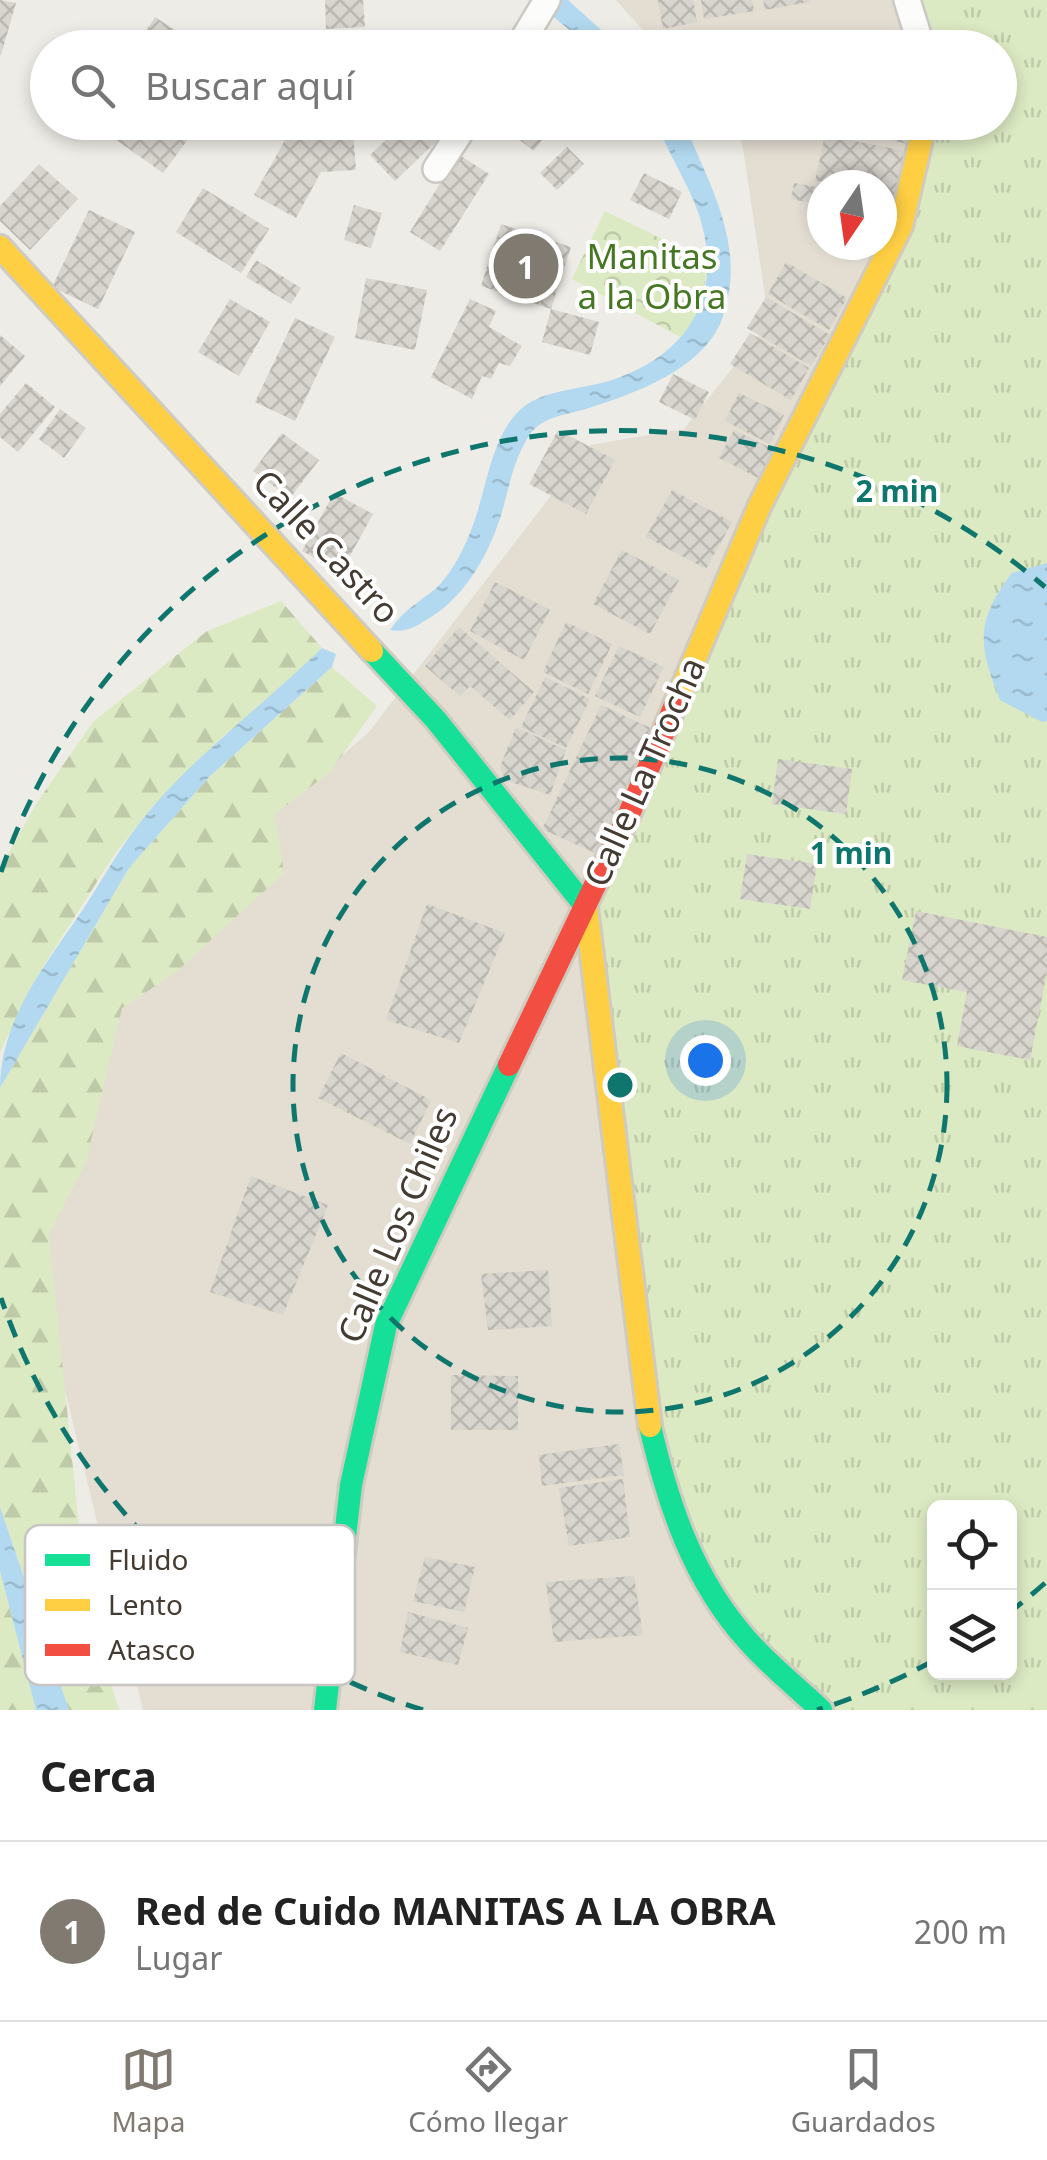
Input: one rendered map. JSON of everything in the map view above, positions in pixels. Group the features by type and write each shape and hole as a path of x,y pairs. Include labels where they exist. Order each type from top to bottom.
{"street":[{"path":"907,0 916,30"},
{"path":"436,169 455,140"},
{"name":"Calle La Trocha","path":"821,1710 748,1641 707,1587 673,1514 650,1428 586,907 760,505 901,226 921,140"},
{"name":"Calle Castro","path":"0,247 436,720 586,907"},
{"name":"Calle Los Chiles","path":"346,1525 351,1484 386,1324 586,907"},
{"name":"Calle Los Chiles","path":"325,1710 328,1685"}],"shaded area":[{"path":"616,0 1047,0 1047,1710 143,1710 137,1685 355,1685 355,1525 98,1525 20,1206 73,1073 179,897 369,732 590,445 684,429 769,322 740,140 1017,140 1017,30 643,30"}],"green space":[{"path":"907,0 1047,0 1047,1710 838,1710 739,1629 673,1514 586,907 828,371 870,260 897,260 897,189 916,140 1017,140 1017,30 915,30"},
{"name":"Manitas a la Obra","path":"605,211 709,262 697,320 682,338 572,279"},
{"path":"281,601 322,648 261,707 223,736 152,807 114,855 39,973 0,1052 0,868 38,801 93,722 207,631"},
{"path":"332,667 377,706 330,772 275,814 284,873 175,973 122,1008 86,1162 49,1234 79,1525 25,1525 25,1581 0,1507 0,1088 129,868 209,777"},
{"path":"0,1571 25,1668 25,1685 30,1685 36,1710 0,1710"},
{"path":"61,1685 111,1685 119,1710 69,1710"}],"water":[{"path":"533,0 568,0 601,30 569,30"},
{"path":"664,140 691,140 714,194 728,242 729,293 713,337 664,378 536,427 516,461 491,541 466,585 444,608 421,623 407,630 390,630 440,584 457,560 473,525 503,432 522,408 542,397 615,379 642,367 683,335 696,315 707,267 705,240 694,201"},
{"path":"1047,563 1047,721 1042,722 1000,700 987,664 984,634 991,606 1012,573"},
{"path":"322,648 336,654 332,667 209,777 129,868 0,1088 6,1043 23,1001 139,824 191,767"},
{"path":"0,1507 25,1581 25,1668 0,1571"},
{"path":"30,1685 61,1685 69,1710 36,1710"}],"building":[{"path":"0,0 16,3 1,55 0,55"},
{"path":"325,0 363,0 365,27 326,29"},
{"path":"658,0 693,0 697,22 663,29"},
{"path":"701,0 752,0 754,11 704,19"},
{"path":"763,0 809,0 809,2 765,10"},
{"path":"155,17 175,30 147,30"},
{"path":"116,140 188,140 163,173"},
{"path":"285,140 354,140 356,170 321,172 296,218 254,195"},
{"path":"386,140 438,140 395,181 370,155"},
{"path":"520,140 542,140 534,151"},
{"path":"824,140 850,140 904,151 897,183 897,170 817,170"},
{"path":"567,147 584,164 557,190 540,173"},
{"path":"458,154 489,174 440,251 410,232"},
{"path":"39,164 78,199 30,250 0,221 0,206"},
{"path":"644,173 682,192 669,219 630,200"},
{"path":"794,183 807,185 807,202 791,199"},
{"path":"203,188 269,229 241,273 176,232"},
{"path":"354,205 382,213 371,248 344,240"},
{"path":"89,210 135,232 98,309 52,287"},
{"path":"501,224 571,247 551,309 481,286"},
{"path":"256,260 301,288 291,304 246,277"},
{"path":"786,262 847,298 829,330 768,294"},
{"path":"366,278 427,290 415,350 355,338"},
{"path":"766,297 830,335 811,366 747,328"},
{"path":"230,299 270,322 239,376 198,352"},
{"path":"470,299 496,311 489,327 522,346 510,366 499,363 491,379 482,376 472,399 431,377"},
{"path":"551,309 599,322 590,355 542,342"},
{"path":"295,318 335,337 295,421 255,402"},
{"path":"750,333 809,368 791,400 730,364"},
{"path":"0,335 25,356 0,386"},
{"path":"673,374 709,392 695,420 659,402"},
{"path":"26,383 55,407 18,452 0,437 0,414"},
{"path":"739,393 784,415 770,444 725,421"},
{"path":"60,409 86,428 64,458 39,439"},
{"path":"558,430 615,460 586,514 529,484"},
{"path":"734,430 779,452 764,481 719,458"},
{"path":"282,433 319,460 290,498 253,471"},
{"path":"672,490 732,522 706,569 646,537"},
{"path":"334,493 373,514 341,572 302,551"},
{"path":"622,550 679,580 650,634 593,604"},
{"path":"495,582 550,610 524,660 470,631"},
{"path":"566,622 612,644 588,694 543,672"},
{"path":"459,627 534,692 510,720 470,686 460,696 425,666"},
{"path":"619,646 664,667 640,717 595,696"},
{"path":"545,677 590,699 566,748 521,727"},
{"path":"601,705 653,729 595,853 542,829 554,805 590,822 554,804"},
{"path":"516,727 566,750 550,795 505,780 500,767"},
{"path":"778,759 852,769 846,814 772,804"},
{"path":"747,854 817,864 810,909 740,899"},
{"path":"427,904 505,933 459,1043 386,1020"},
{"path":"916,911 1047,937 1047,971 1030,1060 957,1046 967,992 902,980"},
{"path":"341,1053 431,1100 410,1144 318,1098"},
{"path":"251,1176 328,1205 283,1315 210,1292"},
{"path":"548,1270 552,1326 488,1330 481,1274"},
{"path":"451,1375 518,1376 518,1430 451,1430"},
{"path":"619,1444 624,1475 542,1486 539,1455"},
{"path":"623,1479 630,1537 569,1546 559,1488"},
{"path":"425,1557 475,1567 464,1612 413,1601"},
{"path":"634,1576 643,1635 554,1642 546,1582"},
{"path":"408,1612 468,1628 458,1665 400,1652"}],"traffic: fast":[{"path":"372,651 436,720 586,907"},
{"path":"346,1525 351,1485 386,1325 509,1065"},
{"path":"650,1426 674,1512 712,1593 756,1650 821,1710"},
{"path":"325,1710 328,1685"}],"traffic: slow":[{"path":"675,705 760,505 901,226 921,140"},
{"path":"0,247 372,651"},
{"path":"586,907 650,1426"}],"traffic: jam":[{"path":"509,1065 629,814 675,705"}],"place":[{"name":"Red de Cuido MANITAS A LA OBRA","path":"526,266"}]}
